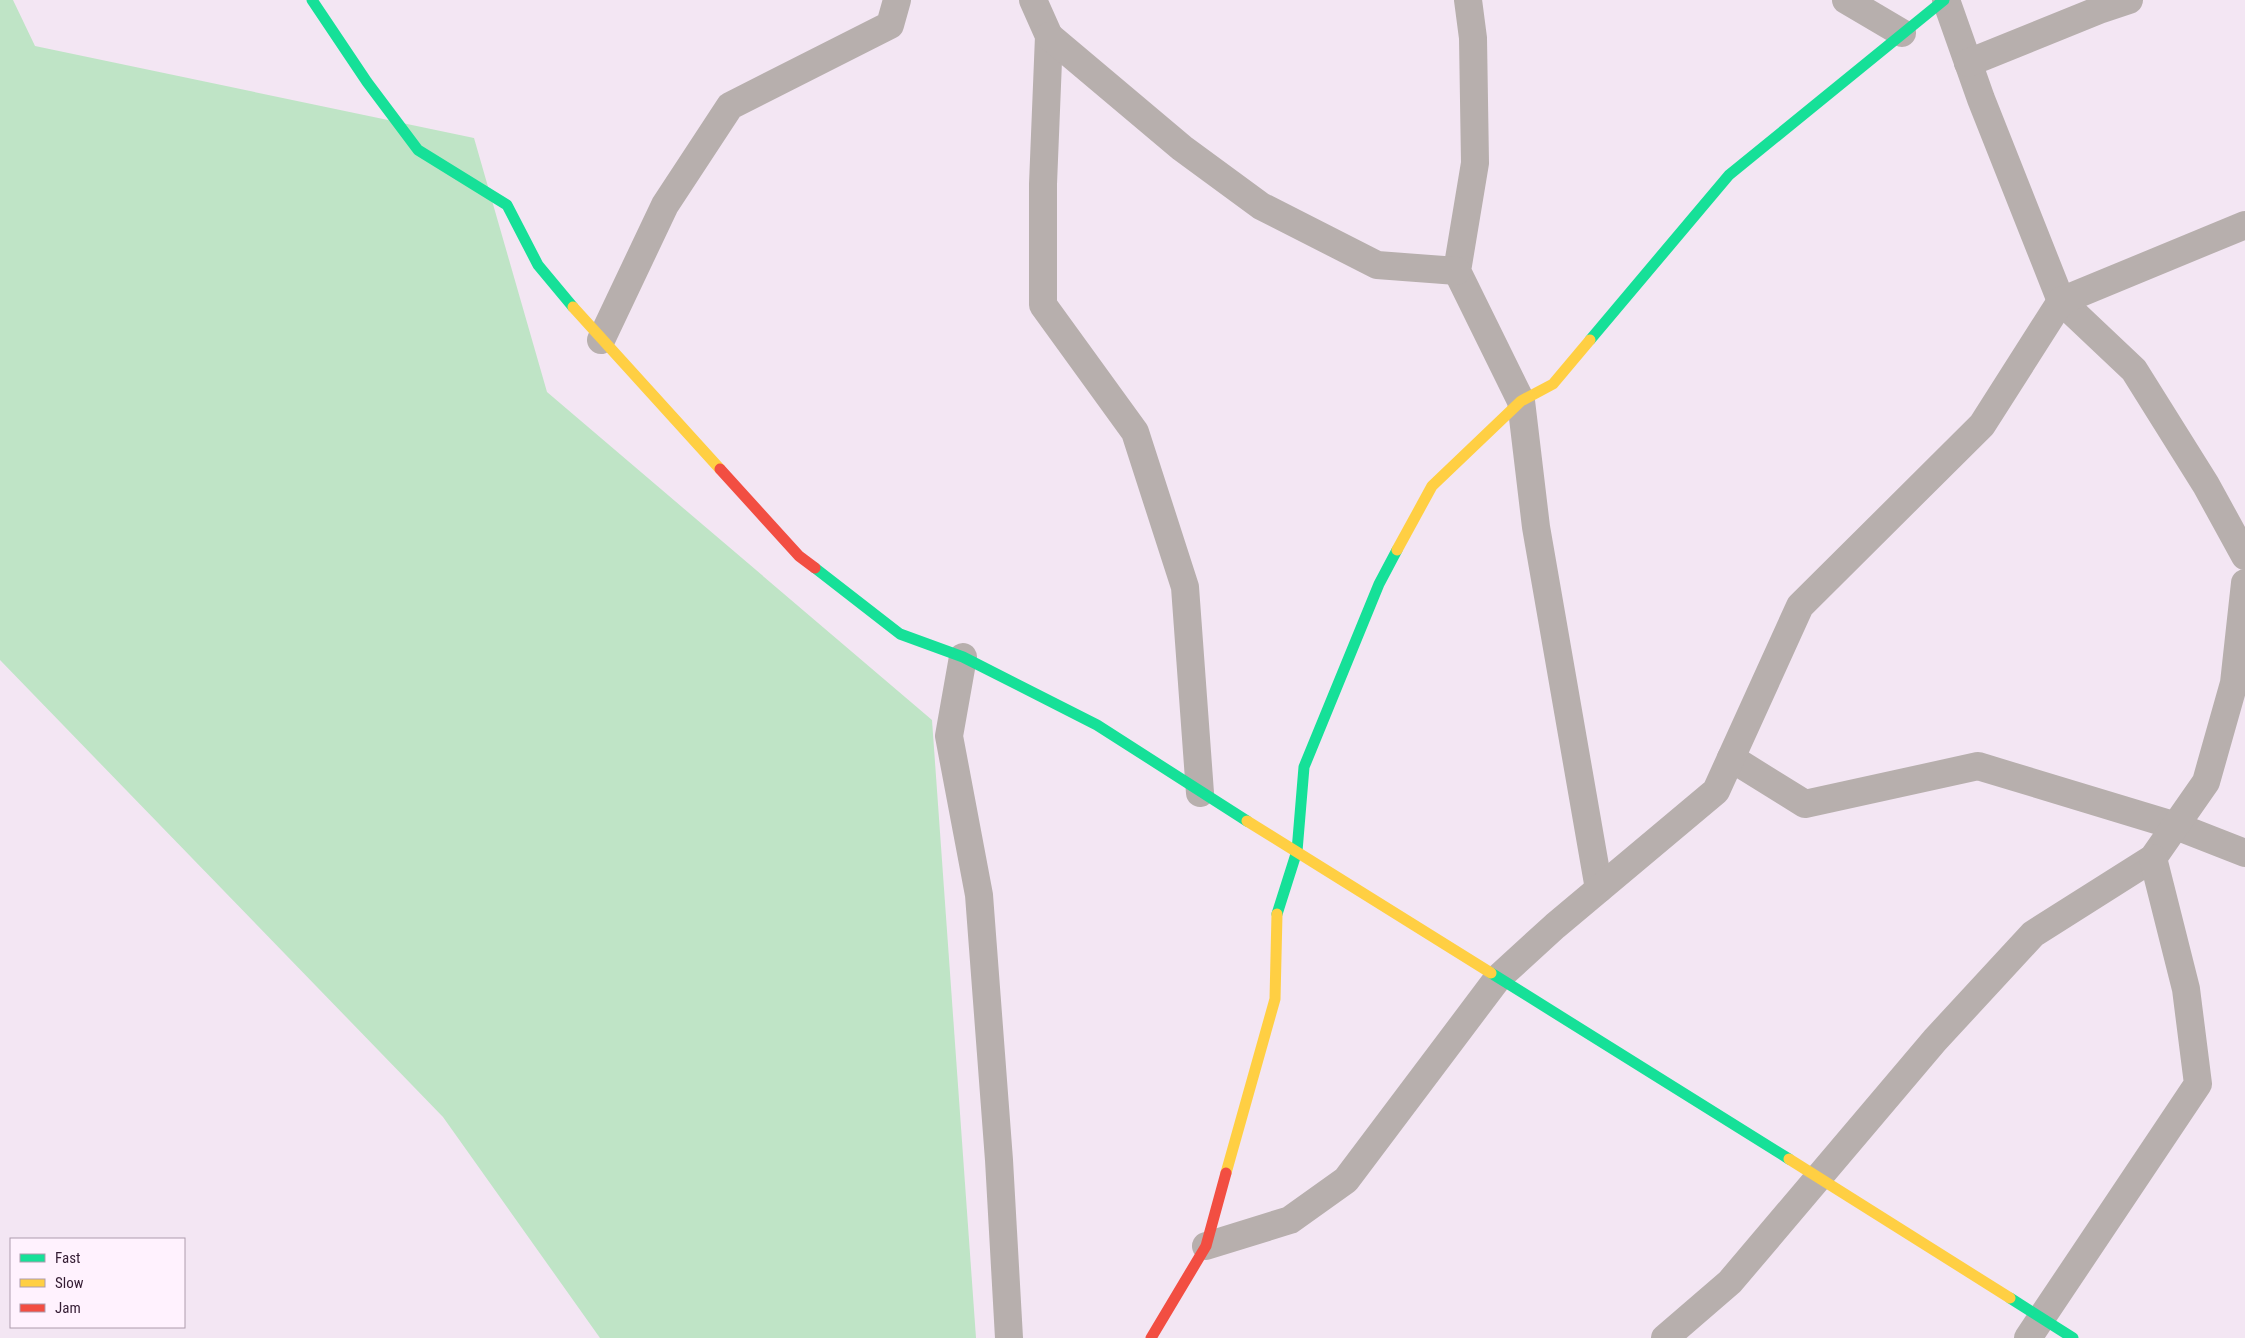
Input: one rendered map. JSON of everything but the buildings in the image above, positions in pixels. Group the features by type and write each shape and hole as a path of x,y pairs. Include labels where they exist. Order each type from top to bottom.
{"street":[{"path":"312,0 367,82 418,150 508,205 538,265 602,340 799,556 900,634 963,657 1097,725 1200,793 1297,851 1817,1178 2035,1328 2073,1338"},
{"path":"602,340 665,205 730,106 890,25 897,0"},
{"path":"1033,0 1049,36 1182,148 1261,206 1377,265 1457,271"},
{"path":"1469,0 1473,38 1475,163 1457,271 1521,401 1536,527 1599,889"},
{"path":"1846,0 1902,33"},
{"path":"1151,1338 1206,1246 1275,999 1277,908 1297,851 1304,767 1379,584 1432,486 1521,401 1553,384 1729,175 1945,0 2061,301 2134,370 2206,485 2245,556"},
{"path":"1968,63 2129,0"},
{"path":"1049,36 1043,184 1043,305 1135,432 1185,587 1200,793"},
{"path":"1206,1246 1290,1220 1346,1180 1498,978 1599,889 1716,791 1800,606 1982,425 2061,301 2245,225"},
{"path":"1665,1338 1730,1282 1935,1040 2033,934 2154,858 2206,782 2234,683 2245,582"},
{"path":"963,657 948,736 979,894 1000,1160 1008,1338"},
{"path":"1731,758 1805,804 1978,766 2176,826 2245,852"},
{"path":"2035,1328 2198,1084 2186,989 2154,858"}],"green space":[{"path":"0,0 13,0 35,46 474,138 547,392 932,720 976,1338 600,1338 443,1117 0,660"}],"traffic: fast":[{"path":"312,0 367,82 418,150 507,205 538,265 573,307"},
{"path":"1590,340 1729,175 1944,0"},
{"path":"1277,914 1297,851 1304,767 1379,584 1397,550"},
{"path":"815,568 900,634 963,657 1097,725 1247,821"},
{"path":"1491,973 1789,1159"},
{"path":"2010,1298 2073,1338"}],"traffic: slow":[{"path":"573,307 720,469"},
{"path":"1397,550 1432,486 1521,401 1553,384 1590,340"},
{"path":"1247,821 1491,973"},
{"path":"1226,1173 1275,999 1277,914"},
{"path":"1789,1159 2010,1298"}],"traffic: jam":[{"path":"720,469 799,556 815,568"},
{"path":"1151,1338 1206,1246 1226,1173"}]}
